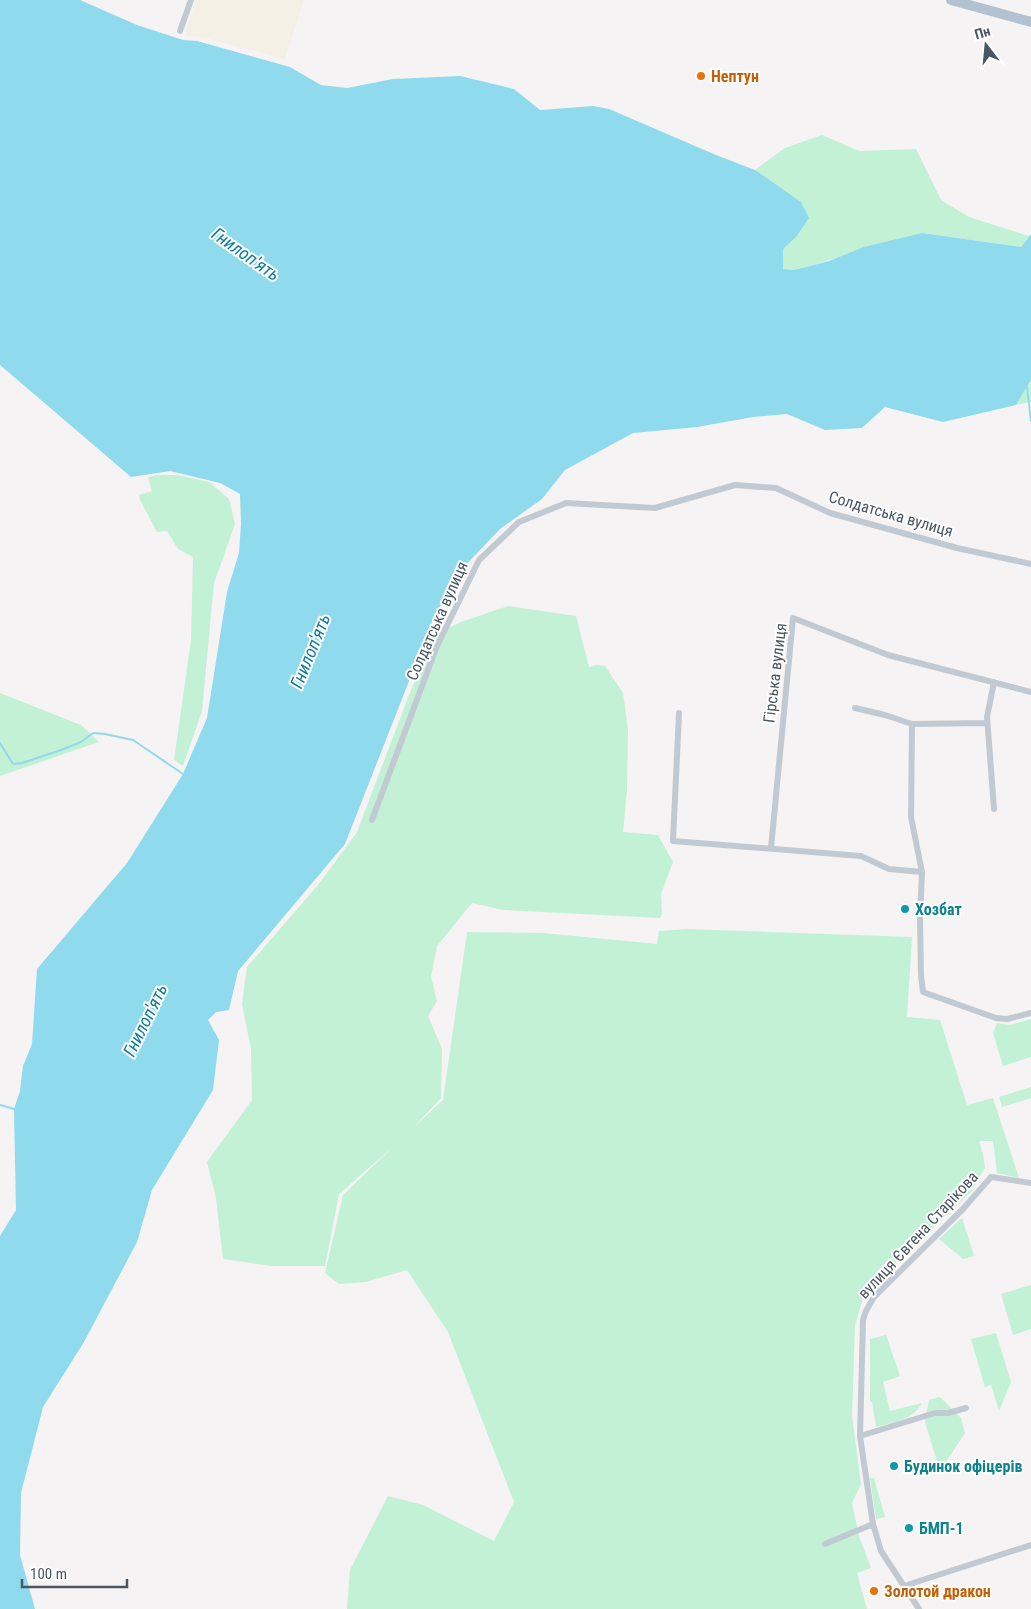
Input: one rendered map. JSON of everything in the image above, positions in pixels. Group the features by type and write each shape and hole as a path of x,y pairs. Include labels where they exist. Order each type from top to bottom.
{"main road":[{"path":"952,0 1031,22"}],"street":[{"path":"180,31 191,0"},
{"name":"Солдатська вулиця","path":"372,820 437,646 480,560 519,522 566,503 655,508 735,485 776,488 830,513 957,548 1031,564"},
{"name":"Гірська вулиця","path":"771,848 793,618 888,655 1031,692"},
{"path":"994,682 987,722 994,809"},
{"path":"855,708 912,724 987,722"},
{"path":"679,712 673,841 861,856 889,868 922,872"},
{"path":"912,724 911,816 922,872 920,918 923,992 996,1018 1012,1018 1031,1013"},
{"name":"вулиця Євгена Старікова","path":"919,1609 881,1551 873,1524 860,1436 863,1320 874,1297 963,1210 991,1177 1031,1183"},
{"path":"860,1436 935,1413 948,1414 966,1408"},
{"path":"825,1544 873,1524"},
{"path":"904,1586 1031,1545"}],"green space":[{"path":"822,135 859,151 916,149 941,200 969,217 1029,236 1021,247 922,233 806,267 793,270 782,269 783,249 755,170 785,148"},
{"path":"1031,380 1031,402 1016,405"},
{"path":"178,475 209,482 229,499 235,524 214,583 202,711 183,766 174,760 191,640 193,557 178,549 167,531 157,532 140,500 139,495 152,491 148,477"},
{"path":"508,606 576,616 589,667 596,665 605,666 623,693 628,730 627,790 623,832 658,835 673,862 661,894 662,914 660,918 503,910 472,903 437,946 431,977 437,1001 428,1016 442,1049 441,1098 414,1127 443,1100 467,932 543,933 657,944 659,931 687,929 912,937 907,1017 940,1020 967,1105 993,1098 1019,1178 997,1173 993,1141 979,1141 985,1168 971,1192 876,1281 862,1301 855,1325 852,1416 861,1484 852,1503 859,1536 871,1568 857,1573 867,1609 347,1609 350,1570 388,1496 423,1505 494,1541 514,1502 448,1332 407,1270 366,1282 339,1284 325,1273 343,1195 393,1147 339,1194 325,1266 272,1266 223,1259 216,1198 207,1162 252,1100 251,1049 242,1004 247,967 318,885 357,832 409,695 435,634 461,622"},
{"path":"0,693 81,725 99,742 0,776"},
{"path":"1031,1019 1031,1057 1003,1066 993,1033 997,1023 1010,1025"},
{"path":"1031,1087 1031,1098 1002,1107 999,1097"},
{"path":"962,1218 974,1256 963,1259 939,1239"},
{"path":"1031,1285 1031,1329 1013,1335 1001,1294"},
{"path":"996,1333 1011,1382 999,1411 991,1385 985,1387 971,1339"},
{"path":"886,1335 900,1376 883,1382 890,1411 922,1403 908,1417 876,1427 872,1402 870,1402 870,1339"},
{"path":"940,1397 961,1418 965,1433 940,1471 925,1422 929,1400"},
{"path":"870,1478 874,1478 885,1517 876,1519"}],"sand":[{"path":"196,0 304,0 285,59 206,38 185,35"}],"water":[{"name":"Гнилоп'ять","path":"0,0 80,0 137,25 183,40 197,41 290,67 321,85 347,88 393,79 460,76 514,89 540,110 593,106 609,109 755,170 801,202 809,218 796,237 783,249 783,269 793,270 806,267 829,261 864,247 922,233 1021,247 1031,234 1031,380 1016,405 943,422 885,407 862,428 825,430 787,414 753,417 697,427 633,433 565,470 542,499 500,529 458,573 433,620 345,844 238,971 229,1010 216,1012 208,1020 219,1040 213,1090 152,1190 137,1242 84,1342 43,1407 21,1493 20,1555 35,1609 0,1609 0,1236 16,1210 14,1109 20,1091 23,1066 32,1044 37,969 127,863 183,774 207,718 227,592 239,553 241,524 240,494 220,483 170,471 131,477 0,365"}],"waterway":[{"path":"1027,387 1031,421"},
{"path":"0,743 13,764 22,763 61,750 81,742 93,733 105,734 133,740 183,774"},
{"path":"0,1105 14,1109"}],"place":[{"name":"Нептун","path":"701,76"},
{"name":"Хозбат","path":"905,909"},
{"name":"Будинок офіцерів","path":"894,1466"},
{"name":"БМП-1","path":"909,1528"},
{"name":"Золотой дракон","path":"874,1591"}]}
